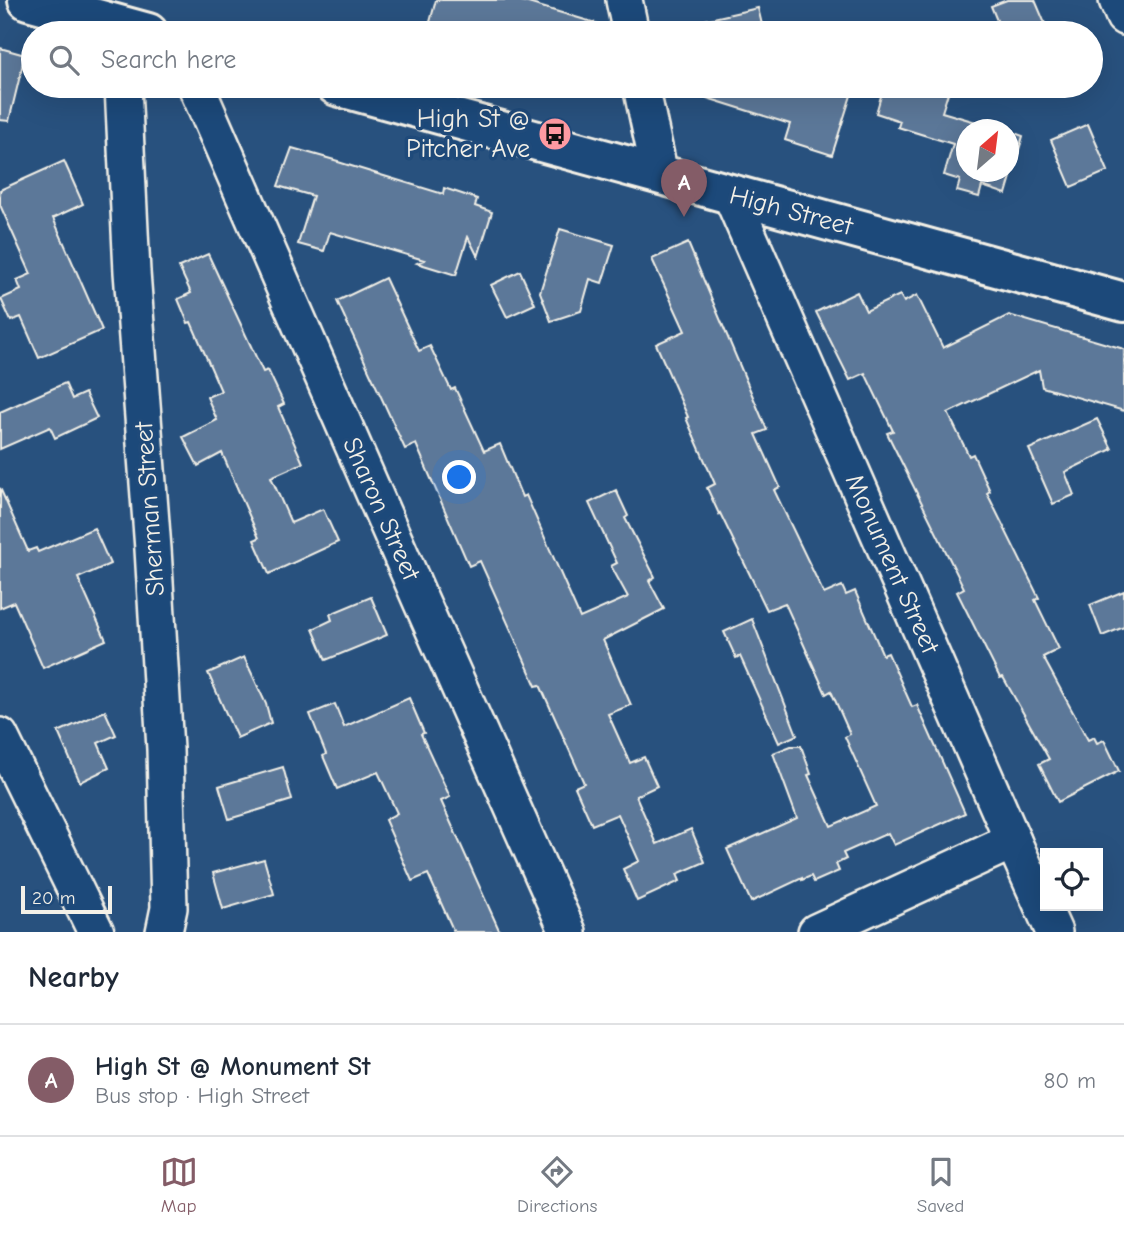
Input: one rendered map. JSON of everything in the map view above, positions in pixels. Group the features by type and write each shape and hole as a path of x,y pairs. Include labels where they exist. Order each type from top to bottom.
{"main road":[{"path":"28,0 117,21"},
{"name":"High Street","path":"381,98 1124,302"}],"street":[{"path":"624,0 628,21"},
{"path":"1117,0 1124,17"},
{"name":"Sherman Street","path":"124,98 132,272 165,749 169,908 164,932"},
{"name":"Sharon Street","path":"201,98 568,932"},
{"path":"644,98 660,175"},
{"name":"Monument Street","path":"731,195 1054,932"},
{"path":"0,736 96,932"},
{"path":"816,932 1013,841"}],"building":[{"path":"436,0 518,0 589,21 430,21"},
{"path":"1007,0 1035,0 1044,21 997,21 991,6"},
{"path":"758,8 761,21 700,21"},
{"path":"0,48 21,54 21,72 9,121 0,120"},
{"path":"707,98 850,98 832,155 785,140 790,124"},
{"path":"880,98 946,98 942,112 966,119 956,119 956,179 944,175 953,144 898,127 900,121 876,113"},
{"path":"1088,124 1108,171 1071,187 1051,140"},
{"path":"292,148 443,194 444,188 477,199 475,206 492,212 478,257 468,237 456,275 417,263 424,260 330,232 324,251 298,244 313,196 278,186"},
{"path":"64,161 83,204 53,218 102,330 39,358 21,317 11,321 1,299 21,290 17,280 31,274 0,205 0,190"},
{"path":"959,182 1010,182 1006,194 982,186 979,197 957,191"},
{"path":"560,229 614,245 602,283 590,279 581,311 551,321 540,292"},
{"path":"688,243 767,430 756,434 780,487 774,490 824,594 842,586 846,595 855,591 883,655 888,653 912,707 917,705 965,813 894,845 888,833 843,853 846,859 836,864 839,871 814,882 811,876 802,878 751,902 727,849 797,818 773,753 791,746 801,746 811,774 808,775 831,826 876,806 845,737 850,734 831,691 826,694 785,603 767,610 719,514 707,488 715,484 656,344 685,331 652,259"},
{"path":"208,254 263,372 268,370 284,404 278,407 303,463 271,477 291,523 323,509 338,542 269,574 254,540 259,538 222,453 198,466 183,437 217,420 207,397 221,391 178,299 191,293 179,267"},
{"path":"520,271 535,304 507,317 491,285"},
{"path":"385,278 419,351 430,346 451,390 455,388 484,451 500,444 522,497 526,495 580,618 628,597 611,566 617,563 589,503 616,490 628,516 625,518 655,577 649,581 664,609 603,640 631,705 608,714 630,763 644,757 657,786 636,796 657,844 691,829 705,862 677,874 680,881 637,901 623,869 639,861 618,814 592,825 575,787 584,783 540,685 536,686 480,561 469,566 416,444 405,449 337,301"},
{"path":"857,292 866,311 900,295 904,302 917,295 943,348 1009,315 1124,349 1124,411 1042,387 1039,370 948,413 969,456 973,454 990,491 987,493 1039,598 1035,600 1059,649 1043,657 1088,740 1094,737 1097,743 1104,740 1119,771 1058,802 1039,764 1049,759 1003,677 1000,678 957,592 964,588 887,433 893,431 865,373 850,380 816,312"},
{"path":"65,383 72,399 85,393 97,418 55,438 50,427 0,449 0,412"},
{"path":"1097,419 1112,449 1065,472 1074,495 1053,504 1029,449"},
{"path":"0,488 28,551 36,548 38,552 94,528 110,564 78,578 106,640 43,668 14,602 0,608"},
{"path":"1124,591 1124,627 1102,636 1090,605"},
{"path":"371,597 387,635 326,660 313,629 332,620 330,614"},
{"path":"752,619 797,735 779,743 740,656 736,658 724,632"},
{"path":"244,657 266,704 271,723 237,738 208,673"},
{"path":"409,698 424,733 421,734 450,797 441,801 500,932 454,932 428,874 412,881 385,820 397,813 378,772 337,789 323,756 326,754 310,714 335,704 344,727"},
{"path":"105,711 116,735 98,743 109,768 80,782 58,732"},
{"path":"283,767 292,800 229,819 219,786"},
{"path":"264,859 274,894 223,909 213,873"}],"place":[{"name":"High St @ Pitcher Ave","path":"555,134"},
{"name":"High St @ Monument St","path":"684,217"}]}
